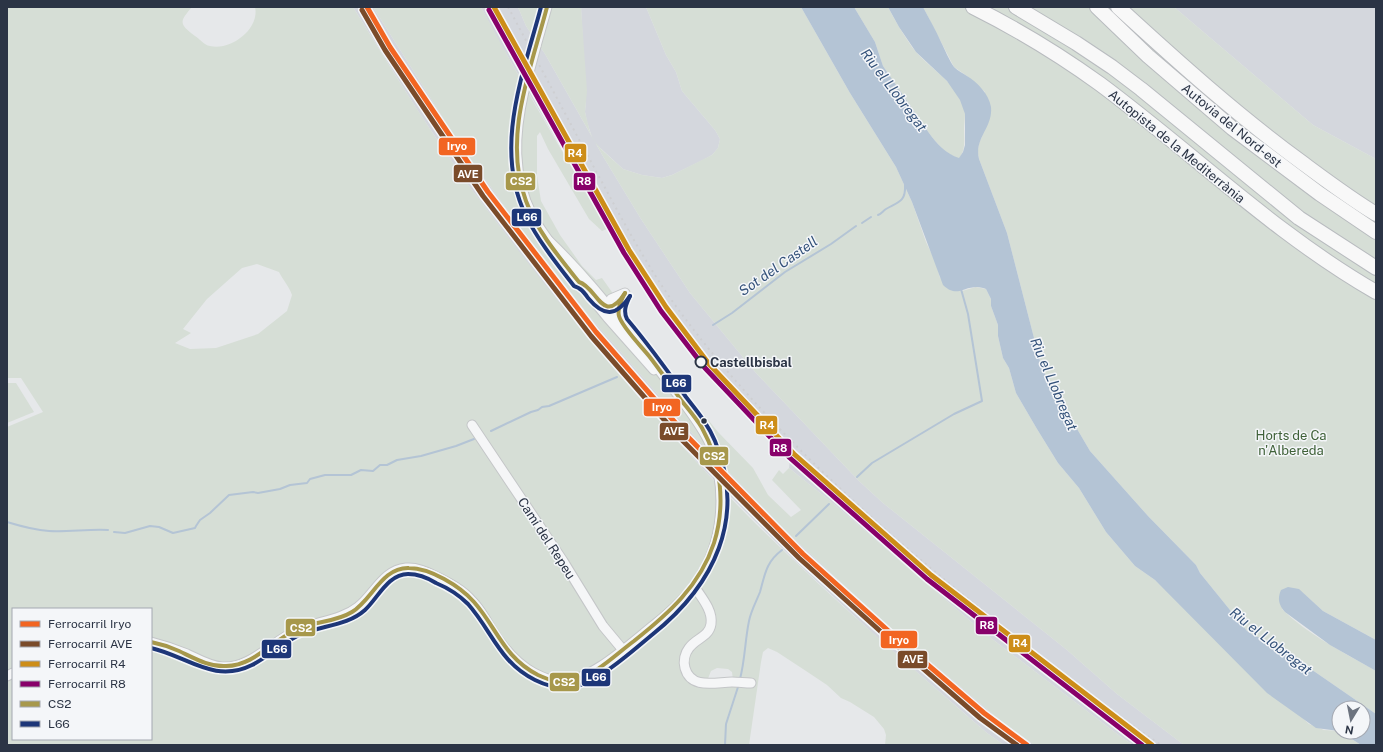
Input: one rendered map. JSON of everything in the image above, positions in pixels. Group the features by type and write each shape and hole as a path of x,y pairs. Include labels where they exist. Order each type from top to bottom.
{"highway":[{"name":"Autopista de la Mediterrània","path":"1016,7 1112,67 1299,218 1376,268"},
{"name":"Autovia del Nord-est","path":"1098,7 1148,56 1232,128 1320,194 1376,232"},
{"name":"Autovia del Nord-est","path":"1118,7 1161,47 1243,118 1327,182 1376,214"},
{"name":"Autopista de la Mediterrània","path":"979,10 1039,44 1099,84 1287,234 1332,266 1376,292"}],"street":[{"path":"547,7 524,92 517,129 516,153 522,190 532,215 558,256 621,334 652,369 673,389"},
{"path":"547,239 562,253 598,293 614,307 621,301 619,307 620,320"},
{"path":"579,282 583,283 602,304 610,303"},
{"path":"152,642 178,650 214,665 232,666 253,658 288,634 299,629 334,619 350,612 360,605 384,578 394,571 405,568 415,568 426,572 463,592 473,601 499,641 517,662 527,669 549,680 559,682 571,681 599,668 664,617 694,586 710,555 719,527 721,498 719,481 710,444 701,426 648,354 620,320 610,303"},
{"path":"610,303 611,315 621,327 621,334"},
{"name":"Camí del Repeu","path":"472,425 563,561 603,626 623,650"},
{"path":"694,586 709,611 711,625 705,636 689,647 684,660 685,670 688,676 693,680 704,684 733,682 747,683"}],"shaded area":[{"path":"353,7 373,7 459,143 519,226 590,317 698,440 787,532 886,624 1000,720 1034,745 1004,745 987,733 880,640 795,561 703,469 595,347 535,273 462,177 416,108"},
{"path":"481,7 518,7 526,26 545,54 592,137 585,112 586,101 581,7 646,7 666,55 676,72 682,91 715,130 720,139 718,148 712,155 703,160 672,175 662,178 642,175 623,169 596,144 641,219 690,293 756,373 859,481 883,503 1067,650 1117,694 1184,745 1133,745 1121,737 983,632 835,505 789,468 790,458 762,431 720,385 691,350 662,311 585,189 497,38"},
{"path":"1174,7 1376,7 1376,159 1313,125"}],"green space":[{"path":"7,7 192,7 183,20 184,26 206,44 218,47 235,42 242,37 253,23 255,7 353,7 419,113 467,183 557,299 652,413 735,503 770,538 914,669 987,733 1004,745 885,745 886,735 884,729 874,717 841,698 827,685 777,652 768,648 763,652 761,662 749,745 7,745 7,427 43,412 21,378 7,378","holes":["257,264 279,272 292,295 287,311 258,334 216,348 190,349 175,343 191,333 183,329 207,299 242,268","717,668 728,669 732,672 733,680 707,681 711,671"]},
{"path":"373,7 481,7 543,119 609,228 602,231 589,219 548,149 540,132 537,136 537,176 541,201 560,235 582,266 596,280 602,278 648,343 701,411 718,432 753,468 768,495 791,517 801,510 772,480 779,470 783,474 789,468 835,505 983,632 1133,745 1034,745 1000,720 886,624 787,532 698,440 590,317 519,226 459,143"},
{"path":"518,7 581,7 587,91 585,112 590,132 595,142 602,150 623,169 642,175 662,178 672,175 712,155 718,148 720,139 715,130 682,91 676,72 666,55 646,7 801,7 850,93 896,167 912,202 926,242 936,263 940,278 962,291 976,287 986,289 991,299 991,306 998,325 998,336 1003,358 1009,368 1016,393 1058,463 1079,488 1106,532 1135,566 1155,580 1309,724 1324,730 1331,730 1331,740 1353,740 1361,745 1184,745 1117,694 1067,650 883,503 859,481 756,373 690,293 641,219 604,158 545,54 526,26"},
{"path":"854,7 888,7 912,47 951,85 958,94 963,103 965,114 964,148 959,159 942,148 929,133 883,66 875,42"},
{"name":"Horts de Ca n'Albereda","path":"923,7 1174,7 1313,125 1376,159 1376,640 1323,611 1302,592 1282,609 1315,635 1376,671 1376,714 1371,711 1371,700 1356,700 1305,665 1293,654 1247,631 1200,573 1196,565 1148,516 1090,451 1042,369 1007,233 979,159 978,147 982,137 985,92 954,67"},
{"path":"7,383 16,383 34,412 7,423"}],"water":[{"name":"Riu el Llobregat","path":"801,7 854,7 875,42 883,66 929,133 942,148 959,158 965,145 965,114 960,100 947,81 916,52 899,27 888,7 923,7 954,67 978,85 990,102 991,114 979,145 979,159 1007,233 1042,369 1090,451 1148,516 1196,565 1200,573 1247,631 1293,654 1305,665 1356,700 1331,700 1331,730 1316,728 1267,693 1155,580 1135,566 1106,532 1079,488 1058,463 1016,393 1009,368 1003,358 998,336 998,325 991,306 991,299 986,289 972,287 960,291 952,291 943,285 912,202 896,167 850,93"},
{"path":"1288,587 1299,589 1323,611 1376,640 1376,671 1330,645 1285,612 1281,607 1279,596 1281,590"},
{"path":"1371,711 1376,714 1376,745 1361,745 1353,740 1371,740"}],"waterway":[{"name":"Sot del Castell","path":"878,215 898,203 903,198 905,185"},
{"name":"Sot del Castell","path":"862,223 871,217"},
{"name":"Sot del Castell","path":"713,325 732,313 785,272 831,244 856,226"},
{"path":"857,477 872,463 954,414 982,401 968,314 961,289"},
{"name":"Sot del Castell","path":"491,431 542,407 549,406 617,377"},
{"path":"114,532 125,533 150,526 159,527 173,533 195,528 200,520 210,513 229,495 253,492 258,493 280,489 290,485 307,483 310,479 325,475 351,475 361,470 373,471 380,465 387,465 397,460 421,456 474,439"},
{"path":"796,536 829,504"},
{"path":"7,522 28,528 49,531 108,530"},
{"path":"740,679 751,614 769,564 782,550"},
{"path":"725,745 726,724 738,687"}],"railway":[{"path":"508,7 620,215 655,276 675,305 713,354 753,401 796,446 841,489 935,572 1032,649 1144,734 1161,745"}],"rail line":[{"name":"Iryo","path":"367,7 390,47 488,192 596,332 686,435 803,554 893,635 984,713 1027,745"},
{"name":"R4","path":"494,7 629,250 666,307 709,364 794,454 931,575 1152,745"},
{"name":"AVE","path":"362,10 385,50 483,196 591,336 681,439 799,558 980,718 1017,745"},
{"name":"R8","path":"489,10 624,253 661,311 705,368 790,458 927,579 1142,745"}],"transit line":[{"name":"L66","path":"541,7 526,59 514,112 511,138 512,164 516,190 526,216 537,235 574,286 581,290 599,309 610,312 620,308 630,296"},
{"name":"CS2","path":"547,7 527,79 522,103 518,128 517,152 519,177 526,201 536,223 549,243 579,282 585,285 600,302 606,306 611,306 617,302 625,293"},
{"name":"CS2","path":"152,642 172,648 208,664 220,666 236,665 255,657 282,638 300,628 340,618 352,612 366,600 384,578 400,569 409,568 426,571 444,579 461,590 474,602 502,642 517,660 526,668 538,675 555,681 568,682 581,678 605,664 647,631 671,609 692,586 708,558 714,543 720,514 720,484 714,455 708,441 697,421 621,320 619,316 619,307 625,293"},
{"name":"L66","path":"152,648 201,667 225,671 238,670 259,661 295,637 351,619 365,610 389,582 401,575 408,574 426,578 449,589 461,598 476,614 497,646 513,665 523,673 539,682 551,686 567,688 578,686 601,675 613,667 674,615 693,594 708,572 719,548 726,523 727,497 724,469 715,441 706,423 665,367 627,319 625,313 630,296"}],"place":[{"name":"Castellbisbal","path":"701,362"}]}
